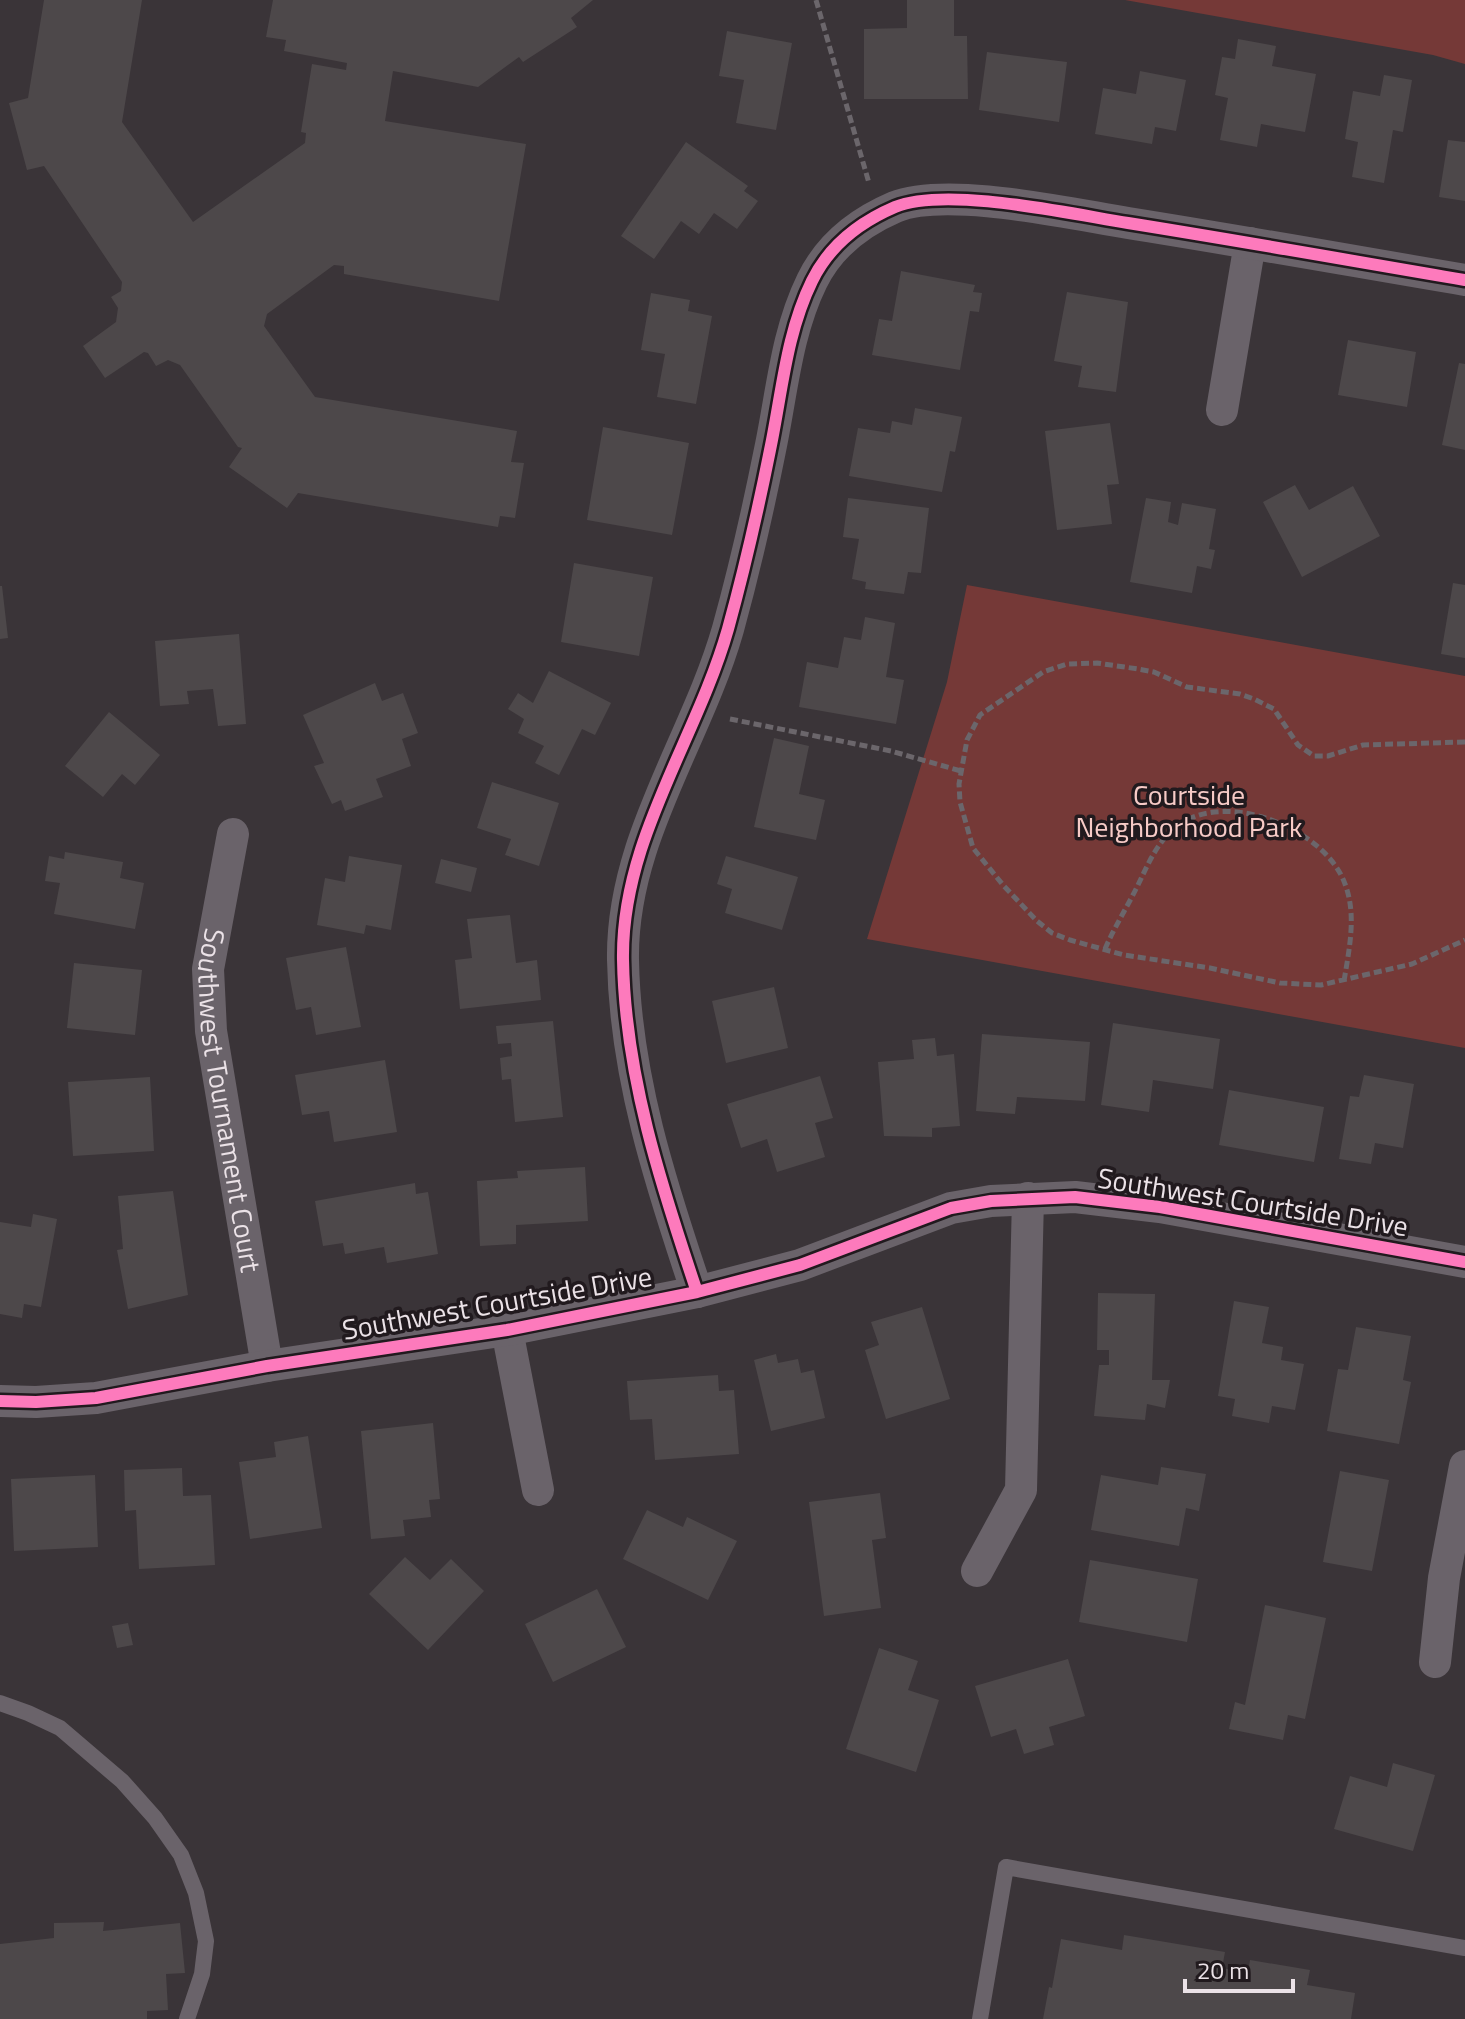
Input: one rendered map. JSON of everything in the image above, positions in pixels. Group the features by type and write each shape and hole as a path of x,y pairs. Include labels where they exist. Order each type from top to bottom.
{"street":[{"path":"697,1292 659,1177 637,1083 627,1020 622,957 628,895 635,864 727,632 770,453 791,334 815,275 835,247 863,223 900,205 943,198 1031,208 1465,280"},
{"path":"1222,410 1250,243"},
{"name":"Southwest Tournament Court","path":"233,834 208,969 211,1031 267,1366"},
{"name":"Southwest Courtside Drive","path":"0,1401 96,1398 267,1366 507,1330 697,1292 800,1265 951,1208 1028,1198 1075,1197 1160,1207 1465,1262"},
{"path":"977,1571 1021,1490 1028,1198"},
{"path":"507,1330 538,1490"},
{"path":"1435,1662 1444,1578 1465,1466"}],"lane":[{"path":"0,1703 60,1728 122,1781 155,1818 181,1855 196,1893 206,1941 202,1974 187,2019"},
{"path":"980,2019 1006,1867 1465,1948"}],"path":[{"path":"816,0 879,215"},
{"path":"1465,742 1363,745 1328,756 1314,756 1298,745 1274,709 1254,699 1240,694 1187,687 1154,672 1138,669 1097,663 1067,664 1043,672 980,715 967,740 961,771 960,802 973,848 1037,921 1052,933 1124,955 1280,983 1321,985 1412,964 1465,940"},
{"path":"697,713 891,751 961,771"},
{"path":"1105,949 1157,848 1177,826 1189,818 1203,815 1255,814 1286,827 1316,845 1335,864 1345,882 1351,919 1344,981"}],"green space":[{"path":"1125,0 1465,0 1465,64 1433,55"},
{"name":"Courtside Neighborhood Park","path":"967,585 1465,676 1465,1048 867,939 947,682"}],"building":[{"path":"44,0 142,0 122,122 193,222 305,143 306,133 301,132 312,64 346,70 347,63 284,51 286,40 266,37 273,0 593,0 571,18 577,27 523,62 519,57 478,87 393,71 385,121 526,144 499,301 344,274 344,266 334,265 267,314 264,326 315,397 517,431 511,462 524,463 515,518 500,516 498,527 298,493 287,508 229,467 242,448 238,447 180,365 168,360 156,366 144,352 105,378 83,346 116,322 118,308 111,297 121,291 122,282 44,166 27,170 9,103 28,98"},
{"path":"907,0 954,0 954,36 967,36 968,99 864,99 864,29 907,28"},
{"path":"727,31 792,43 776,130 736,123 744,80 719,76"},
{"path":"1238,39 1276,46 1272,66 1316,74 1305,132 1261,124 1257,147 1220,140 1228,98 1215,95 1222,57 1235,59"},
{"path":"987,52 1067,62 1059,122 979,110"},
{"path":"1140,71 1186,80 1176,131 1155,127 1152,144 1095,134 1103,88 1136,94"},
{"path":"1384,75 1412,80 1403,132 1393,130 1384,183 1352,177 1358,142 1345,139 1353,91 1380,96"},
{"path":"1448,140 1465,142 1465,201 1439,197"},
{"path":"686,142 748,186 744,191 758,201 737,229 714,213 699,234 681,221 654,259 621,236"},
{"path":"901,271 975,285 973,292 982,293 979,312 970,311 960,370 872,355 879,319 892,321"},
{"path":"1067,292 1128,302 1116,392 1078,387 1082,366 1054,361"},
{"path":"651,293 690,300 688,311 712,316 696,404 657,397 665,354 641,350"},
{"path":"1348,340 1416,352 1407,407 1338,395"},
{"path":"1459,363 1465,364 1465,450 1442,445"},
{"path":"915,408 962,417 955,452 950,451 942,492 849,476 858,428 890,433 892,421 912,425"},
{"path":"1110,423 1119,484 1107,485 1112,524 1057,530 1045,431"},
{"path":"603,427 689,443 672,535 587,520"},
{"path":"1295,485 1309,510 1353,486 1380,536 1302,577 1263,502"},
{"path":"848,498 929,508 921,573 908,572 904,594 865,589 866,582 852,579 859,539 843,537"},
{"path":"1146,498 1171,502 1168,522 1178,525 1182,503 1216,509 1209,549 1215,550 1211,569 1197,566 1192,593 1130,582"},
{"path":"574,563 653,577 639,656 561,642"},
{"path":"1453,583 1465,585 1465,658 1441,654"},
{"path":"0,586 8,638 0,639"},
{"path":"865,617 895,623 886,677 904,680 896,724 799,707 807,662 838,668 844,637 861,640"},
{"path":"239,634 246,724 218,726 213,689 187,691 189,704 160,706 155,641"},
{"path":"549,671 611,703 595,735 582,729 559,775 535,763 544,746 518,733 524,719 508,709 518,693 533,703"},
{"path":"375,683 382,701 403,693 418,733 402,739 411,766 376,779 383,797 345,811 341,800 332,804 314,766 324,763 303,715"},
{"path":"109,712 160,755 135,785 122,774 103,797 65,766"},
{"path":"774,738 809,746 799,794 825,800 816,840 754,827"},
{"path":"492,782 559,803 539,866 505,855 511,839 477,828"},
{"path":"65,852 123,862 120,878 144,883 135,929 54,914 60,883 45,881 49,856 64,859"},
{"path":"349,856 402,865 391,930 366,925 364,934 317,925 325,878 345,882"},
{"path":"726,856 798,877 782,930 725,913 732,889 717,884"},
{"path":"441,859 477,868 471,892 435,883"},
{"path":"510,915 516,963 537,960 541,1000 460,1009 455,960 472,958 467,919"},
{"path":"346,947 361,1027 316,1035 311,1007 296,1010 286,958"},
{"path":"74,963 142,970 135,1035 67,1028"},
{"path":"774,987 788,1048 726,1063 712,1001"},
{"path":"553,1021 563,1117 515,1122 511,1079 502,1080 500,1058 512,1056 511,1043 498,1044 496,1026"},
{"path":"1113,1023 1220,1039 1213,1089 1153,1080 1149,1112 1101,1105"},
{"path":"982,1034 1090,1042 1085,1101 1017,1097 1015,1114 976,1111"},
{"path":"935,1038 937,1056 954,1054 960,1126 932,1128 932,1137 884,1136 878,1062 914,1059 912,1040"},
{"path":"385,1060 397,1132 334,1142 329,1111 302,1115 295,1075"},
{"path":"1364,1075 1414,1084 1403,1148 1375,1143 1371,1164 1339,1159 1350,1096 1359,1097"},
{"path":"820,1076 833,1118 815,1123 825,1157 777,1172 767,1139 741,1148 727,1104"},
{"path":"150,1077 154,1151 73,1156 68,1082"},
{"path":"1229,1090 1324,1107 1314,1162 1219,1145"},
{"path":"585,1167 588,1221 516,1225 516,1244 480,1246 477,1181 518,1178 517,1171"},
{"path":"415,1183 416,1194 428,1192 438,1254 387,1263 384,1247 345,1254 343,1243 323,1246 315,1201"},
{"path":"173,1191 188,1295 128,1309 117,1250 123,1249 118,1196"},
{"path":"33,1214 57,1219 41,1307 24,1304 22,1318 0,1314 0,1222 31,1227"},
{"path":"1098,1293 1155,1294 1152,1380 1170,1380 1165,1408 1147,1404 1145,1420 1094,1416 1099,1365 1109,1365 1109,1350 1097,1350"},
{"path":"1234,1301 1269,1307 1262,1343 1283,1347 1281,1360 1304,1364 1295,1410 1272,1406 1269,1423 1232,1416 1235,1399 1218,1396"},
{"path":"922,1307 950,1399 886,1419 865,1350 879,1345 871,1322"},
{"path":"1356,1327 1411,1336 1403,1380 1411,1382 1399,1444 1327,1431 1338,1369 1348,1370"},
{"path":"776,1354 778,1363 798,1359 801,1373 814,1370 825,1418 771,1431 754,1360"},
{"path":"718,1375 719,1391 734,1390 739,1454 655,1460 652,1419 630,1420 627,1381"},
{"path":"433,1423 440,1499 429,1500 431,1517 403,1520 405,1536 371,1539 361,1431"},
{"path":"308,1436 322,1528 250,1539 239,1462 276,1457 274,1442"},
{"path":"1161,1467 1206,1474 1199,1511 1186,1508 1179,1546 1091,1530 1101,1475 1158,1485"},
{"path":"182,1468 183,1496 211,1495 215,1565 139,1569 136,1510 125,1511 124,1470"},
{"path":"1340,1471 1389,1480 1372,1571 1323,1562"},
{"path":"95,1475 98,1547 14,1551 11,1479"},
{"path":"880,1493 886,1538 872,1540 881,1608 824,1616 809,1502"},
{"path":"647,1510 683,1527 687,1517 737,1541 708,1600 623,1559"},
{"path":"405,1557 430,1580 451,1559 484,1591 428,1650 369,1594"},
{"path":"1090,1560 1198,1579 1187,1642 1079,1622"},
{"path":"597,1589 626,1647 553,1682 525,1624"},
{"path":"1265,1605 1326,1618 1305,1719 1288,1715 1283,1740 1229,1729 1235,1702 1245,1705"},
{"path":"128,1623 133,1645 117,1648 112,1626"},
{"path":"879,1648 918,1661 908,1690 939,1700 916,1772 846,1749"},
{"path":"1068,1659 1085,1716 1049,1727 1054,1745 1024,1754 1016,1729 991,1737 975,1686"},
{"path":"1393,1763 1435,1775 1413,1851 1334,1829 1350,1776 1387,1787"},
{"path":"104,1922 103,1931 180,1923 185,1973 166,1974 168,2010 147,2011 147,2019 0,2019 0,1944 54,1938 54,1923"},
{"path":"1124,1935 1225,1952 1222,1968 1248,1973 1250,1960 1310,1970 1307,1985 1355,1993 1351,2019 1043,2019 1061,1939 1122,1950"}],"cycle path":[{"path":"697,1292 658,1170 630,1045 623,960 626,916 634,873 647,832 698,711 728,629 761,495 790,343 803,301 827,257 847,236 895,207 918,201 977,200 1043,208 1465,280"},
{"path":"0,1401 96,1398 267,1366 507,1330 697,1292 800,1265 951,1208 991,1201 1075,1197 1160,1207 1465,1262"}]}
